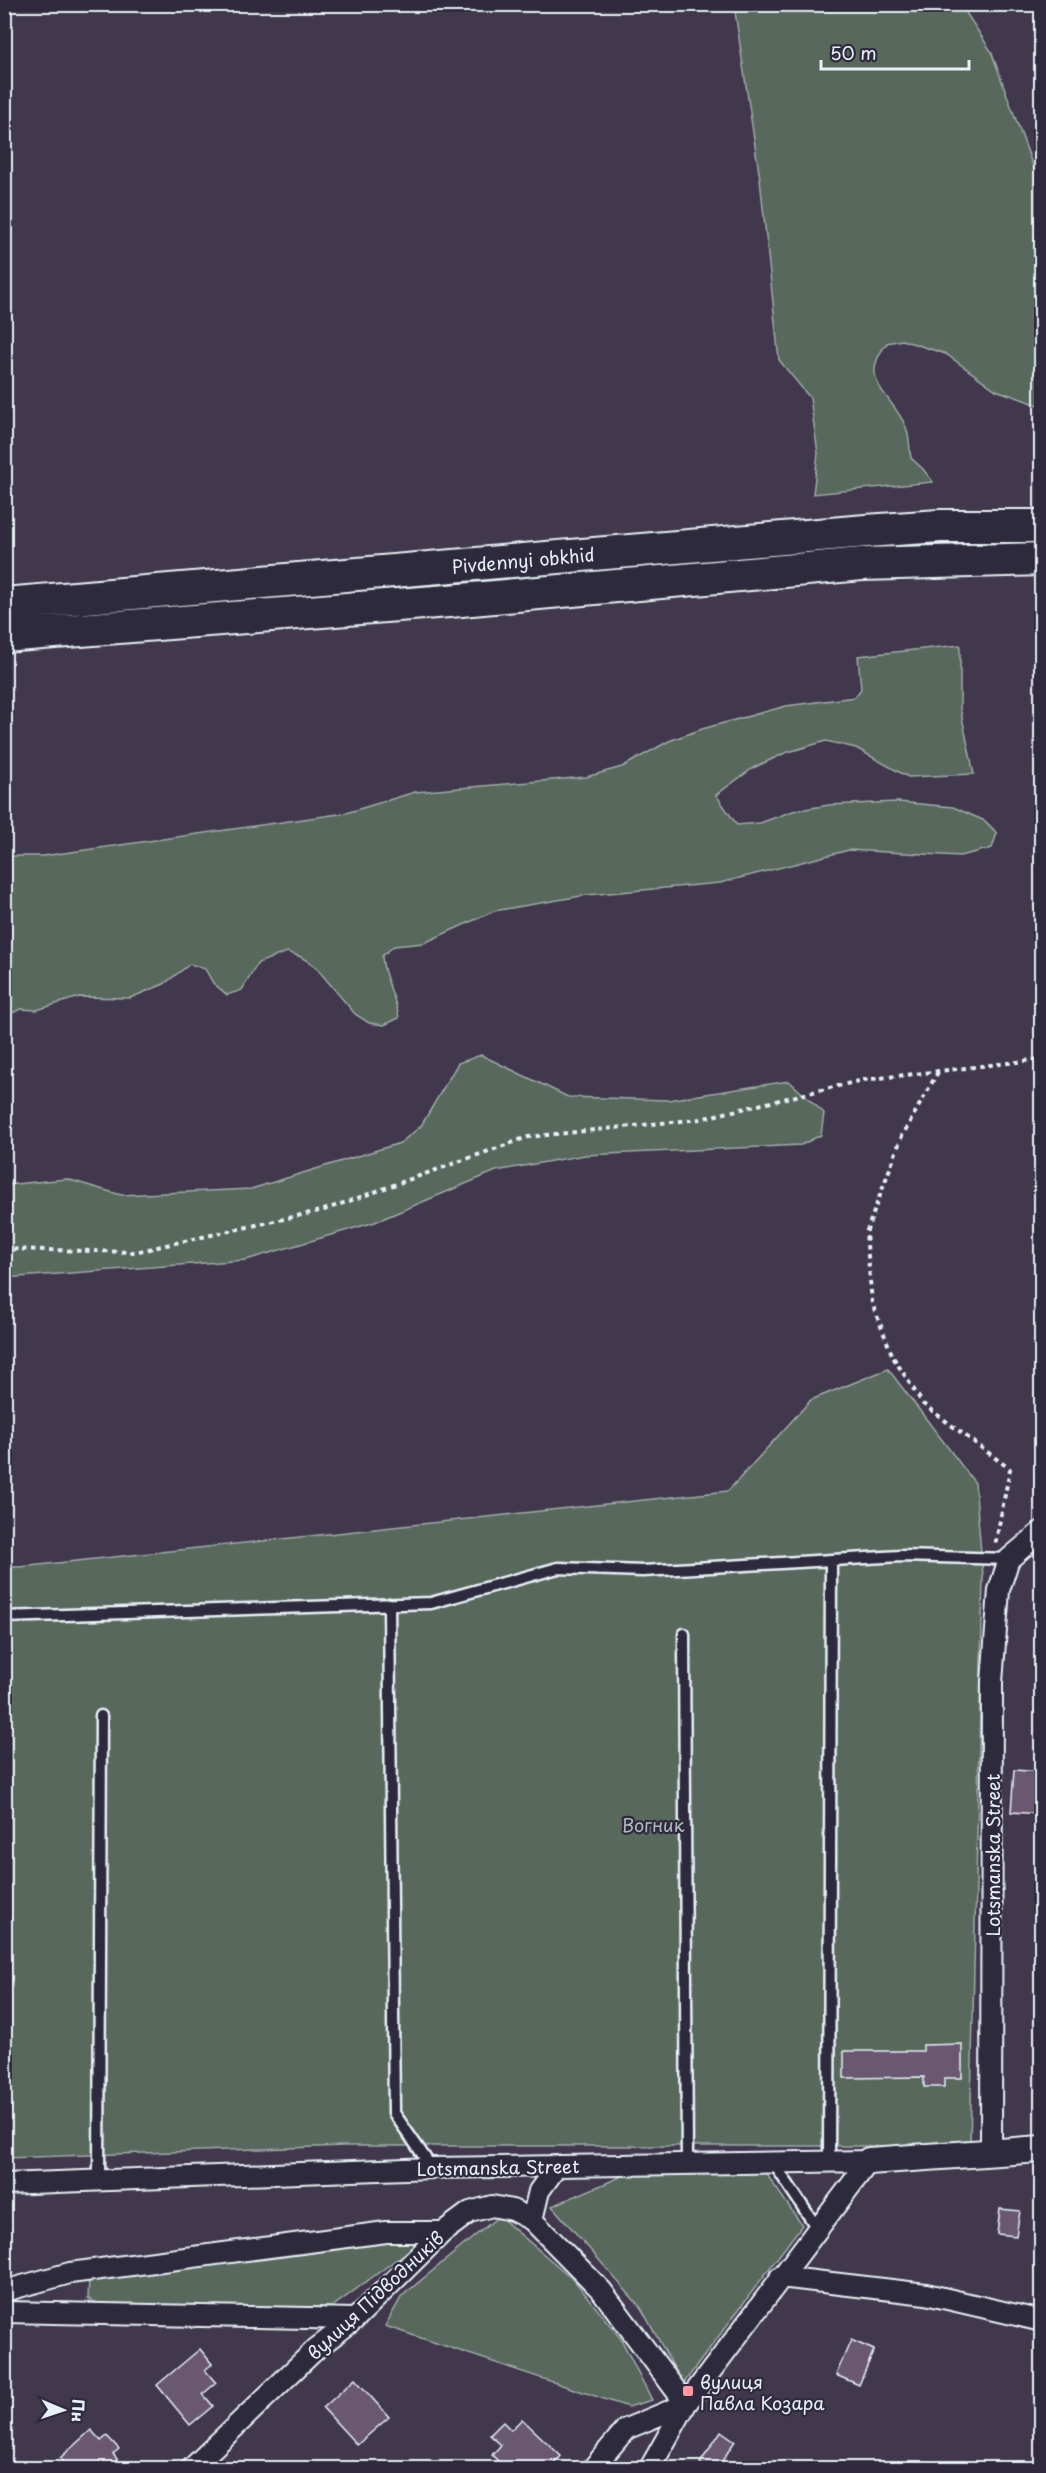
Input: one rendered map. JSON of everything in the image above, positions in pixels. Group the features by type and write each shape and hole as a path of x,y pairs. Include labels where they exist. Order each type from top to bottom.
{"main road":[{"name":"Pivdennyi obkhid","path":"4,604 940,525 1041,526"},
{"name":"Pivdennyi obkhid","path":"4,636 461,600 862,564 1041,559"}],"street":[{"path":"1001,1558 1041,1531"},
{"name":"Lotsmanska Street","path":"991,2154 992,1682 1001,1558"},
{"name":"Lotsmanska Street","path":"4,2184 432,2168 868,2161 1041,2149"},
{"path":"650,2469 686,2404 868,2161"},
{"path":"557,2166 539,2191 532,2220 602,2291 686,2404"},
{"name":"вулиця Підводників","path":"192,2469 317,2348 355,2319 442,2232 470,2212 492,2206 512,2210 532,2220"},
{"path":"4,2291 70,2272 386,2232 442,2232"},
{"path":"780,2277 926,2294 1041,2320"},
{"path":"4,2312 355,2319"},
{"path":"593,2469 626,2428 686,2404"}],"lane":[{"path":"4,1617 431,1604 558,1568 643,1571 901,1556 1001,1558"},
{"path":"829,2161 831,1560"},
{"path":"389,1604 394,2112 432,2168"},
{"path":"684,1634 687,2163"},
{"path":"99,2180 100,1716"},
{"path":"773,2162 817,2228"}],"path":[{"path":"4,1248 135,1252 324,1210 528,1137 700,1119 863,1080 1041,1059"},
{"path":"939,1071 902,1136 866,1233 872,1303 893,1357 923,1404 1010,1469 1001,1558"}],"green space":[{"path":"734,5 961,5 991,51 1041,184 1041,406 996,390 946,354 902,340 887,343 875,367 876,377 879,386 907,429 911,458 933,482 813,494 818,453 810,398 779,360 760,179"},
{"path":"960,645 960,708 974,774 908,777 856,748 826,741 785,753 753,768 716,795 737,825 760,823 793,811 829,805 898,802 953,807 985,821 997,833 992,848 960,856 849,850 720,883 587,895 494,911 424,943 394,946 382,956 399,1018 384,1025 369,1023 355,1014 314,965 287,952 258,963 242,990 227,995 213,983 205,969 190,964 164,984 130,998 79,997 37,1010 21,1009 5,1016 5,856 43,856 346,813 415,792 586,777 622,767 669,741 702,729 786,706 855,697 861,689 858,656"},
{"path":"481,1055 568,1097 668,1100 789,1081 824,1113 821,1135 801,1145 585,1155 496,1171 375,1222 246,1260 5,1278 5,1185 67,1179 121,1195 251,1189 400,1143 421,1126 458,1063"},
{"name":"Вогник","path":"888,1369 975,1483 983,1575 970,2146 344,2146 5,2158 4,1567 728,1491 811,1400"},
{"path":"763,2169 802,2225 683,2384 641,2308 552,2206 632,2172"},
{"path":"499,2216 574,2280 621,2339 652,2400 628,2407 385,2326 402,2296"},
{"path":"424,2239 332,2307 105,2306 88,2299 89,2277"}],"building":[{"path":"1014,1770 1041,1772 1040,1814 1011,1812"},
{"path":"962,2044 962,2078 944,2078 944,2087 924,2087 924,2077 844,2078 844,2051 923,2051 923,2045"},
{"path":"1000,2209 1020,2211 1016,2236 997,2234"},
{"path":"851,2340 874,2350 859,2385 836,2375"},
{"path":"200,2349 212,2364 205,2370 216,2383 203,2394 213,2406 190,2425 157,2385"},
{"path":"355,2379 389,2417 357,2445 323,2408"},
{"path":"522,2419 561,2456 549,2469 506,2469 492,2455 501,2445 490,2435 503,2422 511,2430"},
{"path":"91,2430 101,2441 107,2436 119,2449 113,2454 125,2469 70,2469 60,2458"},
{"path":"721,2431 735,2441 717,2469 708,2469 700,2463"}],"place":[{"name":"вулиця Павла Козара","path":"688,2391"}]}
